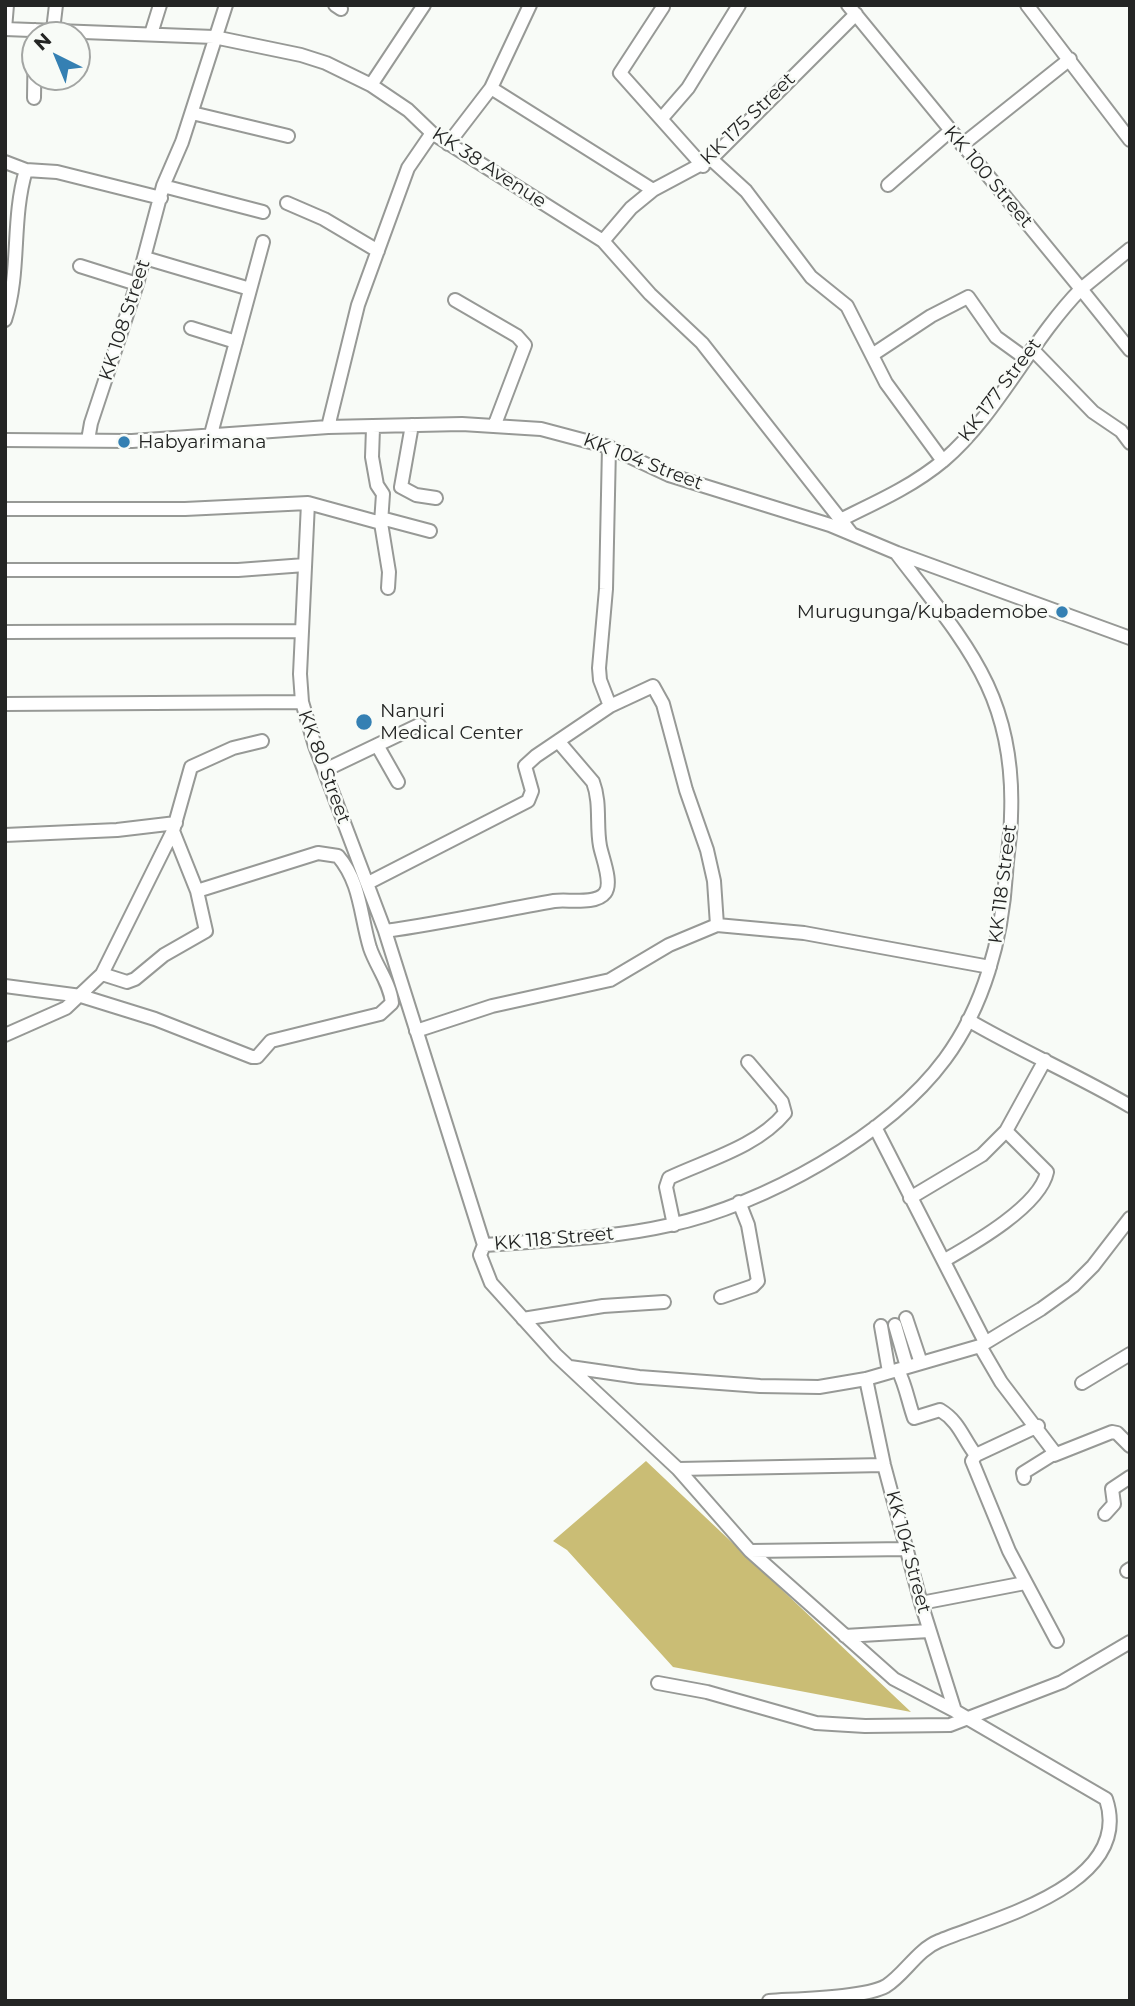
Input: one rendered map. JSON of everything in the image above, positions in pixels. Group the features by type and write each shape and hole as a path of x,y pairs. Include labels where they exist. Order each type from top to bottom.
{"street":[{"path":"5,29 7,5"},
{"path":"151,34 160,5"},
{"name":"KK 108 Street","path":"88,440 91,423 137,285 162,192 226,5"},
{"path":"371,85 424,5"},
{"path":"448,144 491,88 530,5"},
{"path":"663,118 688,88 738,5"},
{"path":"1027,5 1130,140"},
{"path":"663,7 620,73 707,163 746,191 811,277 847,306 892,392 943,461"},
{"name":"KK 100 Street","path":"852,10 1082,289"},
{"name":"KK 175 Street","path":"603,241 631,208 653,190 707,163 852,10"},
{"name":"KK 38 Avenue","path":"91,32 214,37 314,59 371,85 408,110 448,144 603,241 650,294 702,343 851,533"},
{"path":"962,145 1070,59"},
{"path":"491,88 653,190"},
{"path":"34,91 34,98"},
{"path":"191,113 288,136"},
{"path":"888,185 950,131"},
{"path":"328,427 358,305 408,168 432,133"},
{"path":"5,162 26,170 57,172 263,212"},
{"path":"5,320 11,276 10,243 26,170"},
{"path":"287,203 324,219 378,251"},
{"path":"211,434 263,242"},
{"path":"1130,249 1082,289 1130,351"},
{"path":"145,258 250,289"},
{"path":"80,266 137,285"},
{"name":"KK 177 Street","path":"842,519 897,492 943,461 966,437 1060,311 1082,289"},
{"path":"873,355 932,316 968,297 996,337 1028,353 1093,412 1121,431 1130,443"},
{"path":"455,300 517,336 525,345 495,424"},
{"path":"191,328 236,342"},
{"name":"KK 104 Street","path":"5,439 88,440 328,427 495,424 576,436 609,447 668,475 851,533 897,554 1130,638"},
{"path":"412,425 401,487 416,495 436,498"},
{"path":"373,428 372,457 377,485 383,494 381,520 389,572 388,588"},
{"path":"609,447 606,589 599,668 600,680 610,706"},
{"path":"302,702 302,631 308,503"},
{"path":"5,509 185,509 308,503 430,531"},
{"name":"KK 118 Street","path":"484,1245 600,1236 674,1225 739,1202 797,1177 875,1127 944,1060 968,1020 990,967 1004,908 1011,816 1006,739 990,685 974,655 897,554"},
{"path":"5,570 238,570 306,565"},
{"path":"5,632 302,631"},
{"path":"368,883 528,801 532,791 525,766 610,706 653,687 659,694 685,790 707,850 714,881 717,925"},
{"name":"KK 80 Street","path":"5,704 302,702 385,931 484,1245 480,1255 484,1272 523,1319 569,1367 678,1469 750,1551 903,1686 964,1717 1106,1799 1124,1823"},
{"path":"325,770 419,725"},
{"path":"5,1035 51,1018 80,996 102,974 174,827 191,767 233,748 262,741"},
{"path":"385,931 449,922 557,900 597,899 605,894 608,886 599,842 596,791 593,782 558,741"},
{"path":"377,745 398,782"},
{"path":"5,835 174,827"},
{"path":"102,974 127,982 135,979 164,955 202,936 207,925 174,827"},
{"path":"5,986 80,996 155,1018 252,1057 257,1057 271,1041 380,1014 393,1003 370,949 358,893 349,869 331,852 318,853 197,891"},
{"path":"416,1031 492,1006 610,980 669,945 717,925 804,933 990,967"},
{"path":"968,1020 1018,1050 1045,1060 1130,1106"},
{"path":"910,1198 982,1155 1006,1131 1045,1060"},
{"path":"674,1225 666,1187 669,1178 726,1153 785,1113 782,1102 748,1062"},
{"path":"875,1127 1009,1392 1038,1426 1054,1455"},
{"path":"944,1260 1003,1223 1044,1183 1047,1172 1043,1165 1006,1131"},
{"path":"721,1297 753,1286 758,1281 748,1225 739,1202"},
{"path":"569,1367 639,1377 760,1386 819,1387 866,1379 983,1344 1073,1286 1101,1258 1129,1220"},
{"path":"523,1319 603,1306 664,1302"},
{"path":"898,1369 901,1322 921,1363"},
{"path":"881,1326 908,1391 908,1401 914,1418 940,1410 963,1431 976,1455"},
{"path":"1082,1383 1130,1353"},
{"name":"KK 104 Street","path":"866,1379 884,1465 929,1631 964,1717"},
{"path":"1038,1426 976,1455 972,1461 1009,1551 1057,1641"},
{"path":"1024,1478 1023,1473 1054,1455 1112,1432 1117,1433 1130,1446"},
{"path":"678,1469 884,1465"},
{"path":"1105,1514 1114,1504 1112,1489 1130,1476"},
{"path":"750,1551 907,1549"},
{"path":"921,1603 1026,1583"},
{"path":"845,1636 929,1631"},
{"path":"658,1683 707,1692 792,1718 865,1726 950,1725 964,1717 1062,1682 1126,1644"},
{"path":"769,2001 865,1992 885,1986 931,1945 1084,1890"}],"shaded area":[{"path":"646,1461 911,1712 673,1667 567,1550 553,1541"}],"place":[{"name":"Habyarimana","path":"124,442"},
{"name":"Murugunga/Kubademobe","path":"1062,612"},
{"name":"Nanuri Medical Center","path":"364,722"}]}
